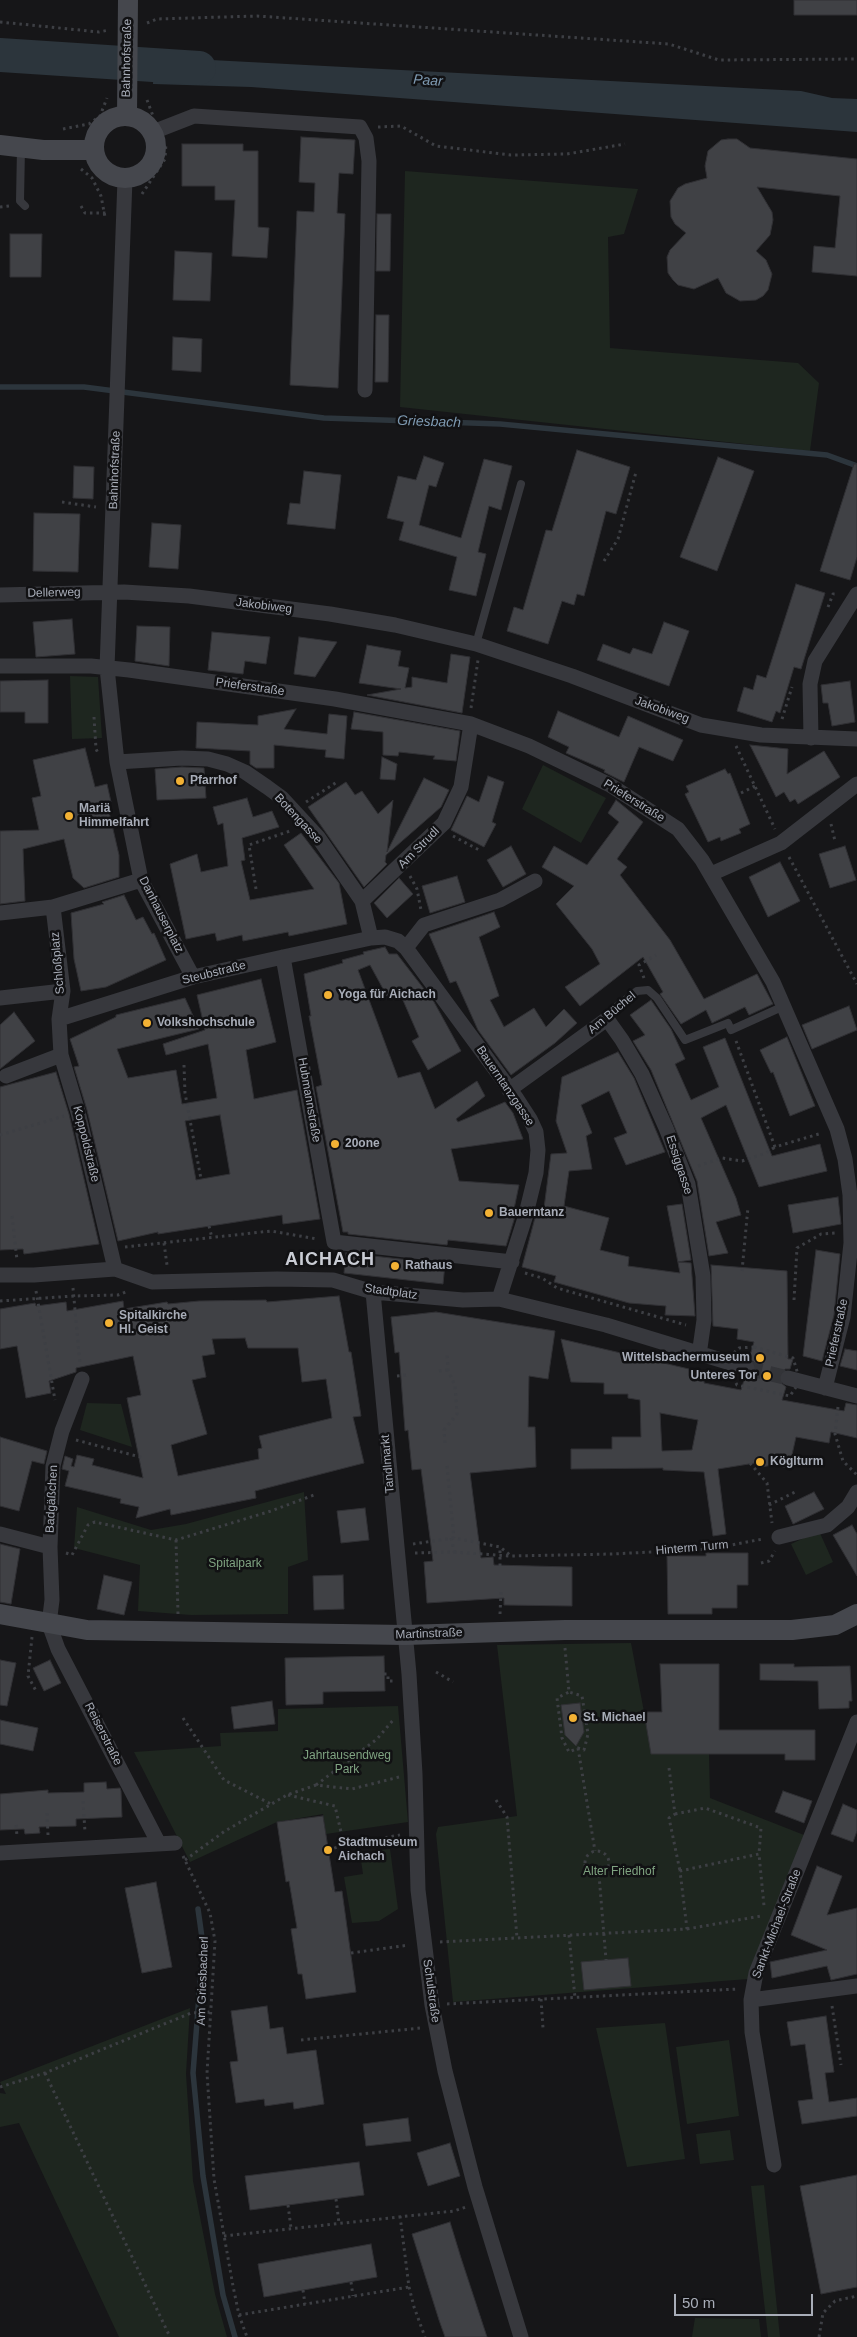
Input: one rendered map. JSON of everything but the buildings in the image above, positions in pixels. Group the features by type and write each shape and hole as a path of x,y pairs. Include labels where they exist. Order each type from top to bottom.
{"main road":[{"name":"Bahnhofstraße","path":"127,116 128,0"},
{"name":"Bahnhofstraße","path":"93,150 94,141 102,125 118,116 137,118 157,130"},
{"path":"0,145 43,150 93,150 100,167 116,177 125,179 136,177 145,172 152,163 156,153 157,130"},
{"name":"Martinstraße","path":"0,1614 41,1623 88,1630 405,1635 565,1630 792,1630 856,1619"}],"street":[{"path":"157,130 194,116 360,127 366,138 369,161 365,390"},
{"name":"Bahnhofstraße","path":"117,762 107,668 108,592 117,420 125,179"},
{"name":"Jakobiweg","path":"108,592 189,596 330,614 395,625 481,646 572,676 701,725 777,736 857,739"},
{"name":"Dellerweg","path":"0,594 108,592"},
{"path":"811,738 810,684 815,662 857,594"},
{"name":"Prieferstraße","path":"0,666 107,668 335,699 471,724 529,746 610,784 678,829 711,874 756,952 784,1006 837,1129 845,1159 850,1195 851,1232 843,1317 832,1390"},
{"name":"Am Strudl","path":"362,902 444,823 461,787 471,724"},
{"name":"Botengasse","path":"117,762 182,758 208,759 227,764 267,787 294,811 307,826 362,902 371,938"},
{"name":"Danhauserplatz","path":"117,762 141,880 193,978"},
{"path":"711,874 781,843 857,784"},
{"path":"0,913 53,907 141,880"},
{"path":"406,948 424,925 500,900 535,882"},
{"name":"Schloßplatz","path":"53,907 63,991 59,1019"},
{"name":"Bauerntanzgasse","path":"371,938 385,937 398,941 406,948 530,1119 536,1132 538,1150 534,1182 511,1265 499,1299"},
{"name":"Steubstraße","path":"59,1019 193,978 371,938"},
{"name":"Hubmannstraße","path":"282,957 306,1078 334,1242"},
{"path":"0,998 63,991"},
{"name":"Koppoldstraße","path":"59,1019 61,1055 78,1112 111,1249 114,1269"},
{"name":"Am Büchel","path":"509,1090 607,1020"},
{"name":"Essiggasse","path":"607,1020 622,1040 642,1074 688,1184 703,1276 703,1327 699,1355"},
{"path":"6,1076 61,1055"},
{"path":"334,1242 511,1265"},
{"name":"Stadtplatz","path":"0,1275 34,1275 114,1269 152,1282 277,1279 333,1280 373,1292 463,1300 499,1299 606,1325 699,1355 747,1368"},
{"name":"Tandlmarkt","path":"373,1292 405,1635"},
{"name":"Badgäßchen","path":"41,1623 52,1600 50,1547 53,1466 62,1431 82,1379"},
{"path":"794,1380 857,1396"},
{"path":"777,1537 827,1525 848,1507 857,1492"},
{"path":"0,1534 50,1547"},
{"name":"Reiserstraße","path":"41,1623 58,1649 159,1844"},
{"name":"Schulstraße","path":"405,1635 411,1699 416,1832 424,1943 432,2005 450,2090 480,2203 521,2337"},
{"name":"Sankt-Michael-Straße","path":"774,2165 752,2032 752,1995 756,1973 857,1722"},
{"path":"0,1852 175,1843"},
{"path":"752,1995 857,1986"}],"lane":[{"path":"21,148 20,201 25,206"},
{"path":"481,646 521,484"},
{"name":"Am Büchel","path":"607,1020 616,1008 636,991 648,990 657,998 684,1040 728,1023 731,1030 784,1006"}],"path":[{"path":"0,22 99,32 127,31 157,19 257,16 669,44 720,60 857,59"},
{"path":"59,130 89,124 100,116 108,91"},
{"path":"138,201 146,185 158,172 166,159 167,146 157,130 146,98"},
{"path":"360,127 400,126 436,146 511,155 567,154 625,144"},
{"path":"74,168 82,169 92,178 101,196 105,221"},
{"path":"81,206 85,213 105,213"},
{"path":"604,561 618,539 636,472"},
{"path":"62,502 113,509"},
{"path":"471,724 481,646"},
{"path":"777,736 794,681 810,684"},
{"path":"729,730 781,843"},
{"path":"294,811 336,782"},
{"path":"741,793 755,786"},
{"path":"256,889 249,845 307,826"},
{"path":"439,828 481,851"},
{"path":"789,856 857,984"},
{"path":"403,864 417,889 424,925"},
{"path":"648,990 639,965 656,955"},
{"path":"731,1030 775,1147"},
{"path":"184,1065 185,1093 201,1179"},
{"path":"0,1135 78,1112"},
{"path":"683,1171 722,1158 742,1160 766,1153 775,1147 837,1129"},
{"path":"742,1271 748,1207"},
{"path":"12,1216 18,1275"},
{"path":"210,1226 212,1238"},
{"path":"111,1249 271,1231 334,1242"},
{"path":"794,1300 797,1248 821,1234 851,1232"},
{"path":"511,1265 542,1278 557,1288 650,1313 680,1324 703,1327"},
{"path":"72,1273 82,1379"},
{"path":"34,1275 62,1431 74,1440 144,1458"},
{"path":"0,1301 118,1295 152,1282"},
{"path":"739,1348 754,1348 793,1358 794,1380 790,1396 737,1384 725,1362 739,1348"},
{"path":"445,1443 444,1430 457,1414 455,1386 448,1370 447,1353"},
{"path":"439,1371 448,1370"},
{"path":"832,1390 835,1434 843,1461 857,1475"},
{"path":"750,1463 767,1482 769,1505 777,1537 776,1550 768,1561 761,1563"},
{"path":"447,1466 454,1538 500,1547 510,1556"},
{"path":"769,1505 795,1492"},
{"path":"50,1547 72,1555 88,1525 95,1522 176,1540 271,1511 314,1495"},
{"name":"Hinterm Turm","path":"413,1544 415,1555 510,1556 710,1550 777,1537"},
{"path":"451,1538 454,1554"},
{"path":"176,1540 179,1632"},
{"path":"500,1547 500,1566"},
{"path":"499,1611 501,1592"},
{"path":"36,1691 28,1676 41,1623"},
{"path":"565,1630 569,1692"},
{"path":"436,1672 453,1682"},
{"path":"384,1674 388,1674 388,1681 393,1681"},
{"path":"569,1692 582,1696 588,1734 584,1750 578,1748 570,1752 562,1738 556,1698 569,1692"},
{"path":"185,1860 225,1831 271,1804 287,1795 316,1785 377,1739 411,1699"},
{"path":"183,1718 224,1780 271,1804"},
{"path":"578,1748 595,1851"},
{"path":"669,1768 675,1814"},
{"path":"316,1785 352,1788 415,1774"},
{"path":"287,1795 335,1806 344,1845"},
{"path":"83,1800 86,1848"},
{"path":"496,1800 507,1817 517,1938"},
{"path":"351,1953 424,1943 687,1929 765,1916 759,1854 761,1828 705,1808 675,1814 668,1818 680,1872 687,1929"},
{"path":"47,1813 49,1850"},
{"path":"328,1850 344,1845 416,1832"},
{"name":"Am Griesbacherl","path":"175,1843 210,1912 215,1941 207,2073 214,2179 239,2315 247,2337"},
{"path":"595,1851 603,1852 610,1861 606,1872 599,1875 591,1874 586,1867 586,1859 595,1851"},
{"path":"680,1872 759,1854"},
{"path":"599,1875 606,1960"},
{"path":"569,1935 575,1998"},
{"path":"830,1989 841,2065"},
{"path":"432,2005 575,1998 752,1995"},
{"path":"541,2000 543,2028"},
{"path":"0,2087 45,2073 192,2013 211,2012"},
{"path":"301,2040 436,2026"},
{"path":"45,2073 170,2337"},
{"path":"336,2199 339,2223"},
{"path":"224,2236 454,2211 480,2203"},
{"path":"288,2205 291,2228"},
{"path":"400,2216 409,2287 414,2308 425,2337"},
{"path":"352,2282 354,2296"},
{"path":"239,2315 409,2287"},
{"path":"303,2290 305,2304"},
{"path":"819,2337 823,2313 835,2301 857,2296"}],"green space":[{"path":"405,171 638,189 624,234 608,237 610,348 798,363 819,383 810,451 400,407"},
{"path":"70,676 98,677 102,738 72,739"},
{"path":"543,765 606,798 581,843 522,809"},
{"path":"87,1403 121,1404 132,1447 80,1430"},
{"name":"Spitalpark","path":"304,1492 308,1560 288,1567 288,1614 191,1615 138,1611 140,1565 74,1548 77,1507 151,1530 186,1524"},
{"path":"819,1531 833,1562 806,1575 791,1544"},
{"name":"Alter Friedhof","path":"631,1643 652,1754 709,1754 710,1798 804,1835 748,1979 453,2002 436,1834 438,1827 517,1816 497,1645"},
{"name":"Jahrtausendweg Park","path":"398,1706 408,1822 326,1834 323,1814 277,1822 190,1862 134,1752 221,1746 220,1733 278,1731 278,1709"},
{"path":"390,1849 398,1909 379,1921 352,1923 344,1877 363,1874 360,1853"},
{"path":"190,2008 186,2074 193,2181 215,2294 227,2337 119,2337 19,2123 0,2127 0,2093 6,2094 0,2082"},
{"path":"665,2023 685,2159 627,2167 596,2028"},
{"path":"729,2040 739,2116 687,2124 676,2047"},
{"path":"730,2130 734,2160 700,2164 696,2134"},
{"path":"764,2185 780,2337 768,2337 751,2186"},
{"path":"695,2318 759,2319 761,2337 692,2337"}],"water":[{"path":"154,57 801,91 832,98 857,99 857,132 251,87 153,84"}],"waterway":[{"name":"Paar","path":"0,55 199,68"},
{"name":"Griesbach","path":"0,387 84,387 324,418 500,424 827,455 857,466"},
{"path":"198,1909 203,1945 193,2073 203,2176 223,2295 235,2337"}],"tunnel":[{"path":"747,1368 788,1378"}],"place":[{"name":"Pfarrhof","path":"180,781"},
{"name":"Mariä Himmelfahrt","path":"69,816"},
{"name":"Yoga für Aichach","path":"328,995"},
{"name":"Volkshochschule","path":"147,1023"},
{"name":"20one","path":"335,1144"},
{"name":"Bauerntanz","path":"489,1213"},
{"name":"Rathaus","path":"395,1266"},
{"name":"Spitalkirche Hl. Geist","path":"109,1323"},
{"name":"Wittelsbachermuseum","path":"760,1358"},
{"name":"Unteres Tor","path":"767,1376"},
{"name":"Köglturm","path":"760,1462"},
{"name":"St. Michael","path":"573,1718"},
{"name":"Stadtmuseum Aichach","path":"328,1850"}],"district":[{"name":"AICHACH","path":"330,1260"}]}
